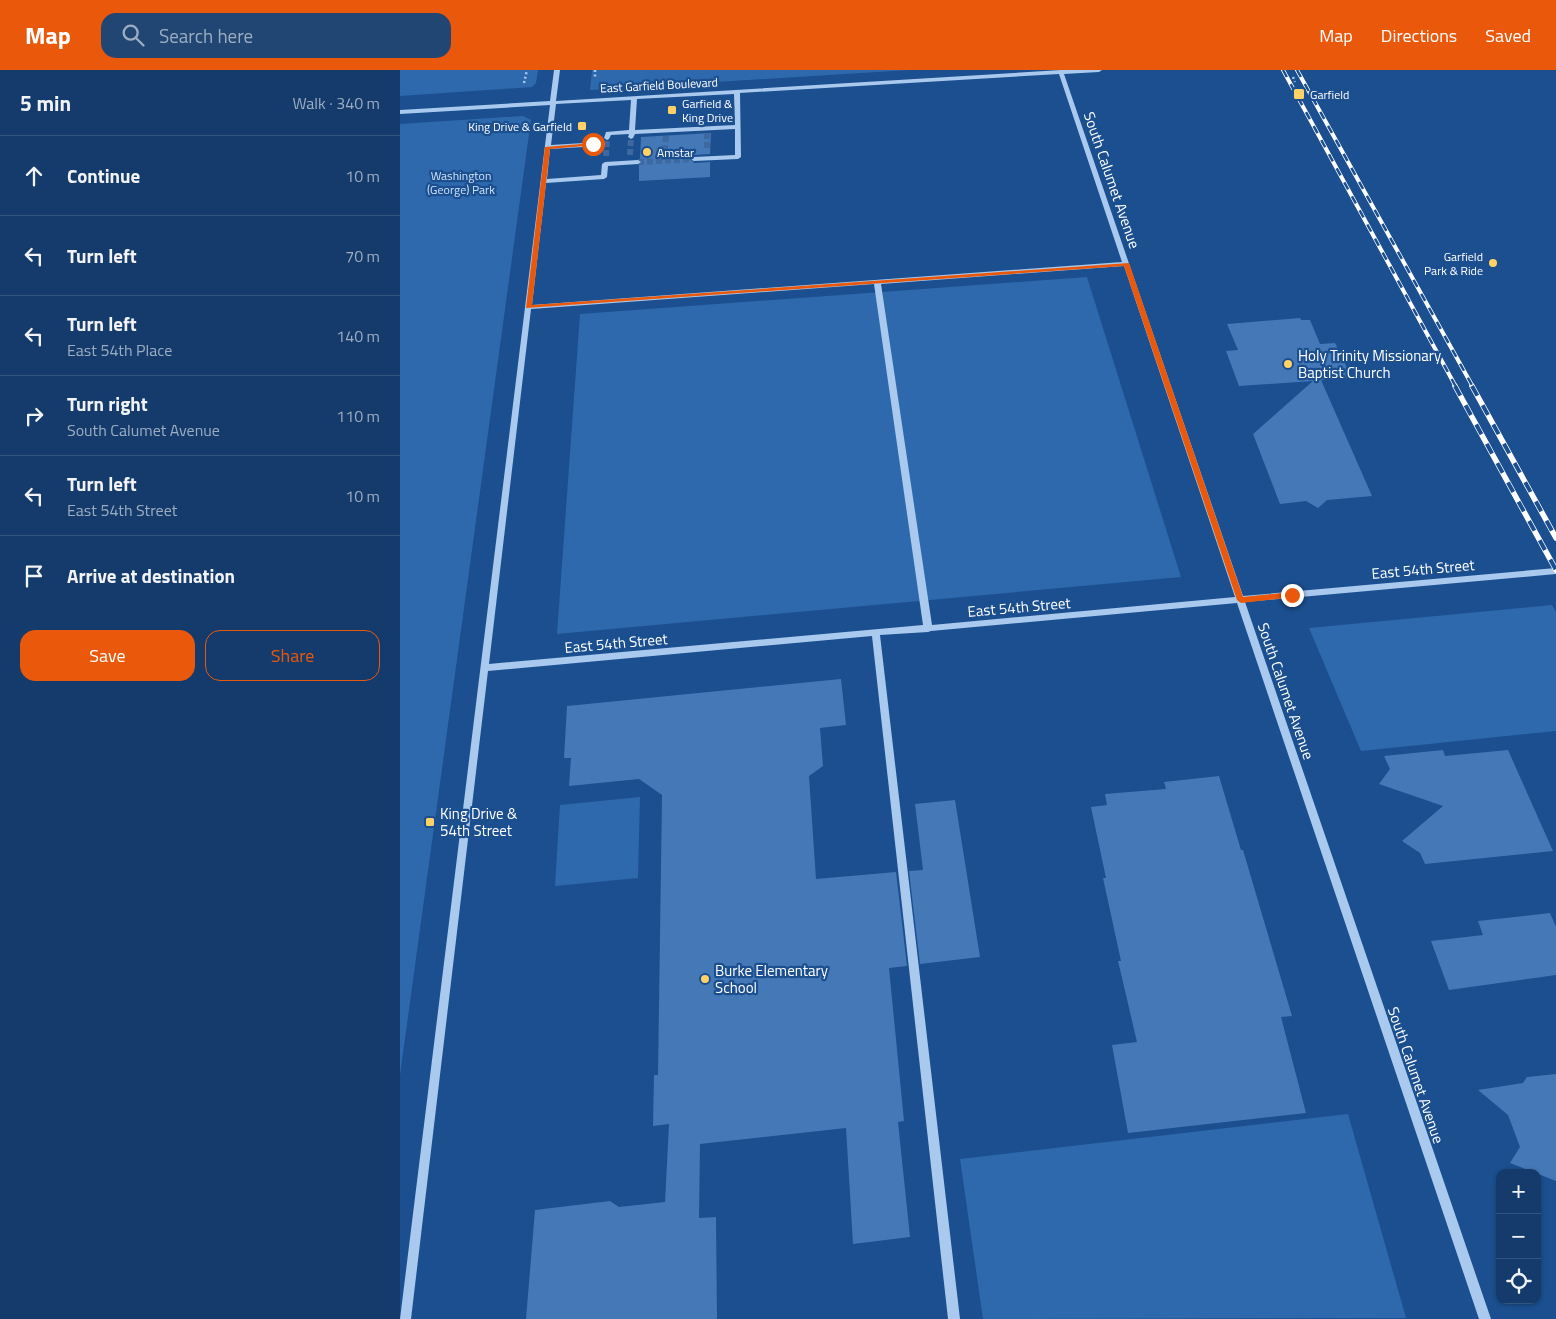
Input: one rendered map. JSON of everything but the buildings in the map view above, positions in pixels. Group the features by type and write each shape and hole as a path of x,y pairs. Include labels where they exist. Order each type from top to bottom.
{"street":[{"path":"405,1319 557,70"},
{"name":"East Garfield Boulevard","path":"400,112 1099,70"},
{"name":"South Calumet Avenue","path":"1061,72 1485,1319"},
{"path":"694,159 738,157 737,92"},
{"path":"632,134 634,98"},
{"path":"607,138 608,134 707,131 738,126"},
{"path":"706,149 706,158"},
{"path":"629,162 630,155"},
{"path":"544,181 604,177 606,156"},
{"path":"605,164 638,162"},
{"path":"528,307 1126,264"},
{"path":"877,282 928,629"},
{"name":"East 54th Street","path":"485,668 1556,571"},
{"path":"876,634 954,1319"}],"lane":[{"path":"548,147 600,144"}],"path":[{"path":"523,88 527,70"},
{"path":"1293,77 1295,82"}],"green space":[{"path":"400,70 538,70 536,83 532,87 400,96"},
{"path":"592,70 909,70 590,90"},
{"name":"Washington (George) Park","path":"523,116 531,120 400,1075 400,124"},
{"path":"1087,277 1181,577 557,634 580,314"},
{"path":"1552,605 1556,612 1556,731 1361,751 1309,628"},
{"path":"640,797 638,878 555,886 560,805"},
{"path":"1348,1114 1406,1318 983,1319 960,1159"}],"tunnel":[{"path":"707,133 707,149"},
{"path":"664,160 666,135"},
{"path":"630,155 631,137"},
{"path":"606,156 607,138"},
{"path":"638,162 694,159"}],"railway":[{"path":"1283,70 1456,387"},
{"path":"1297,70 1473,387"},
{"path":"1455,386 1556,570"},
{"path":"1472,386 1556,538"}],"place":[{"name":"Garfield","path":"1299,94"},
{"name":"Garfield & King Drive","path":"672,110"},
{"name":"King Drive & Garfield","path":"582,126"},
{"name":"Amstar","path":"647,152"},
{"name":"Garfield Park & Ride","path":"1493,263"},
{"name":"Holy Trinity Missionary Baptist Church","path":"1288,364"},
{"name":"King Drive & 54th Street","path":"430,822"},
{"name":"Burke Elementary School","path":"705,979"}],"route":[{"path":"593,144 548,147 528,307 1126,264 1241,600 1292,595"}]}
